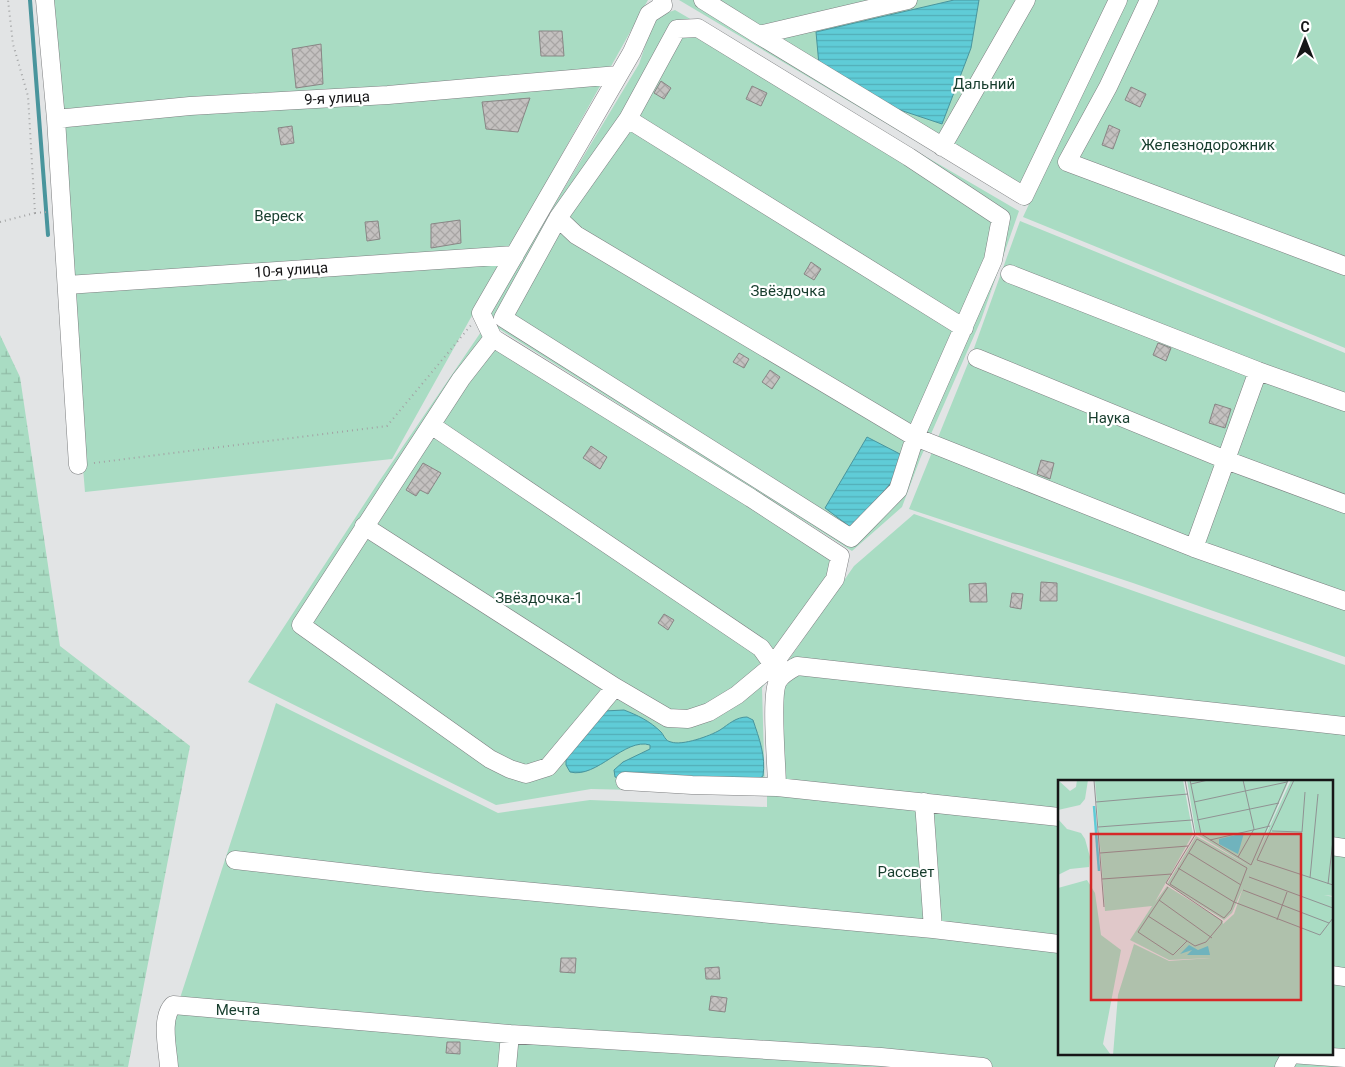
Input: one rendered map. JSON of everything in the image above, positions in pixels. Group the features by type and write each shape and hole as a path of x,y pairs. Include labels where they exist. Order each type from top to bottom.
{"street":[{"path":"45,0 68,285 78,465"},
{"path":"364,526 615,687 668,718 688,719 709,712 737,695 773,665 835,579 840,556 493,338 481,313 632,52 649,14 663,5 662,0"},
{"path":"703,0 759,36 1024,196 1118,0"},
{"path":"759,36 908,0"},
{"path":"942,147 1026,0"},
{"path":"1149,0 1108,87 1067,162 1345,266"},
{"path":"698,28 893,147 1001,218 993,260 915,437 898,490 851,538 502,318 558,218 628,119 676,29 698,28"},
{"name":"9-я улица","path":"56,118 190,106 388,96 618,75"},
{"path":"628,119 964,328"},
{"path":"558,218 576,235 915,437 1194,548 1345,601"},
{"name":"10-я улица","path":"68,285 515,256"},
{"path":"1010,274 1258,371 1345,402"},
{"path":"493,338 461,379 301,625 490,759 510,769 526,774 548,767 615,687"},
{"path":"977,358 1226,460 1345,504"},
{"path":"1194,548 1258,371"},
{"path":"432,425 761,648 773,665"},
{"path":"777,787 774,697 778,681 797,666 1345,726"},
{"path":"625,781 777,787 1058,817"},
{"path":"924,802 933,929"},
{"path":"1332,846 1345,848"},
{"path":"235,860 427,882 933,929 1058,944"},
{"path":"1332,975 1345,977"},
{"path":"169,1067 165,1021 168,1010 173,1005 510,1034 881,1062 983,1067"},
{"path":"507,1067 510,1034"},
{"path":"1284,1067 1291,1054 1345,1058"}],"path":[{"path":"0,222 35,213 28,96 13,44 8,0"},
{"path":"78,465 387,426 481,313"}],"green space":[{"name":"Вереск","path":"48,0 648,0 392,459 85,492 62,211"},
{"name":"Дальний","path":"679,0 1116,0 1025,206"},
{"name":"Железнодорожник","path":"1125,0 1345,0 1345,348 1023,217"},
{"name":"Звёздочка","path":"675,10 1019,211 981,320 920,459 902,507 852,551 485,320 639,64 655,17"},
{"name":"Наука","path":"1020,221 1345,353 1345,657 1133,583 909,509 973,351"},
{"name":"Звёздочка-1","path":"483,329 845,557 841,577 762,688 765,793 591,789 496,805 248,682 378,483"},
{"path":"0,335 20,377 60,646 190,746 128,1067 0,1067"},
{"name":"Рассвет","path":"914,514 1345,665 1345,1067 166,1067 168,1035 276,703 498,813 590,800 767,807 767,691 854,566"}],"water":[{"path":"954,0 979,0 971,48 942,124 864,98 819,65 816,32"},
{"path":"867,437 900,454 903,468 853,529 825,508"},
{"path":"624,710 639,716 657,728 667,740 676,743 689,742 710,735 736,720 747,717 753,720 760,740 764,761 763,776 757,780 623,779 615,777 614,770 623,762 650,749 650,745 640,744 621,752 590,770 580,773 570,772 566,765 566,756 581,742 604,711"}],"building":[{"path":"539,31 562,31 564,56 541,56"},
{"path":"321,44 323,84 296,88 292,49"},
{"path":"661,81 671,88 664,99 654,93"},
{"path":"752,86 767,93 761,106 746,99"},
{"path":"1131,87 1146,94 1140,107 1125,100"},
{"path":"530,98 518,132 486,129 482,102"},
{"path":"1109,125 1120,130 1113,149 1102,145"},
{"path":"292,126 294,143 281,145 278,128"},
{"path":"460,220 461,243 431,248 431,224"},
{"path":"378,221 380,239 367,241 365,222"},
{"path":"811,262 821,269 814,280 804,274"},
{"path":"1158,343 1171,348 1166,361 1153,355"},
{"path":"739,353 749,359 744,368 733,362"},
{"path":"770,370 780,377 772,389 762,382"},
{"path":"1215,404 1231,409 1225,428 1209,423"},
{"path":"591,446 607,457 600,469 583,458"},
{"path":"1041,460 1054,463 1050,479 1037,474"},
{"path":"423,463 441,473 428,494 420,490 416,496 406,490"},
{"path":"1041,582 1057,583 1057,601 1040,601"},
{"path":"986,583 987,602 970,602 969,584"},
{"path":"1012,593 1023,594 1021,609 1010,607"},
{"path":"664,614 674,620 668,630 658,623"},
{"path":"561,958 576,958 575,973 560,972"},
{"path":"719,967 720,979 706,979 705,968"},
{"path":"711,996 727,998 725,1012 709,1010"},
{"path":"447,1042 460,1042 460,1054 446,1053"}],"waterway":[{"path":"30,0 48,235"}],"park label":[{"name":"Мечта","path":"238,1010"}]}
